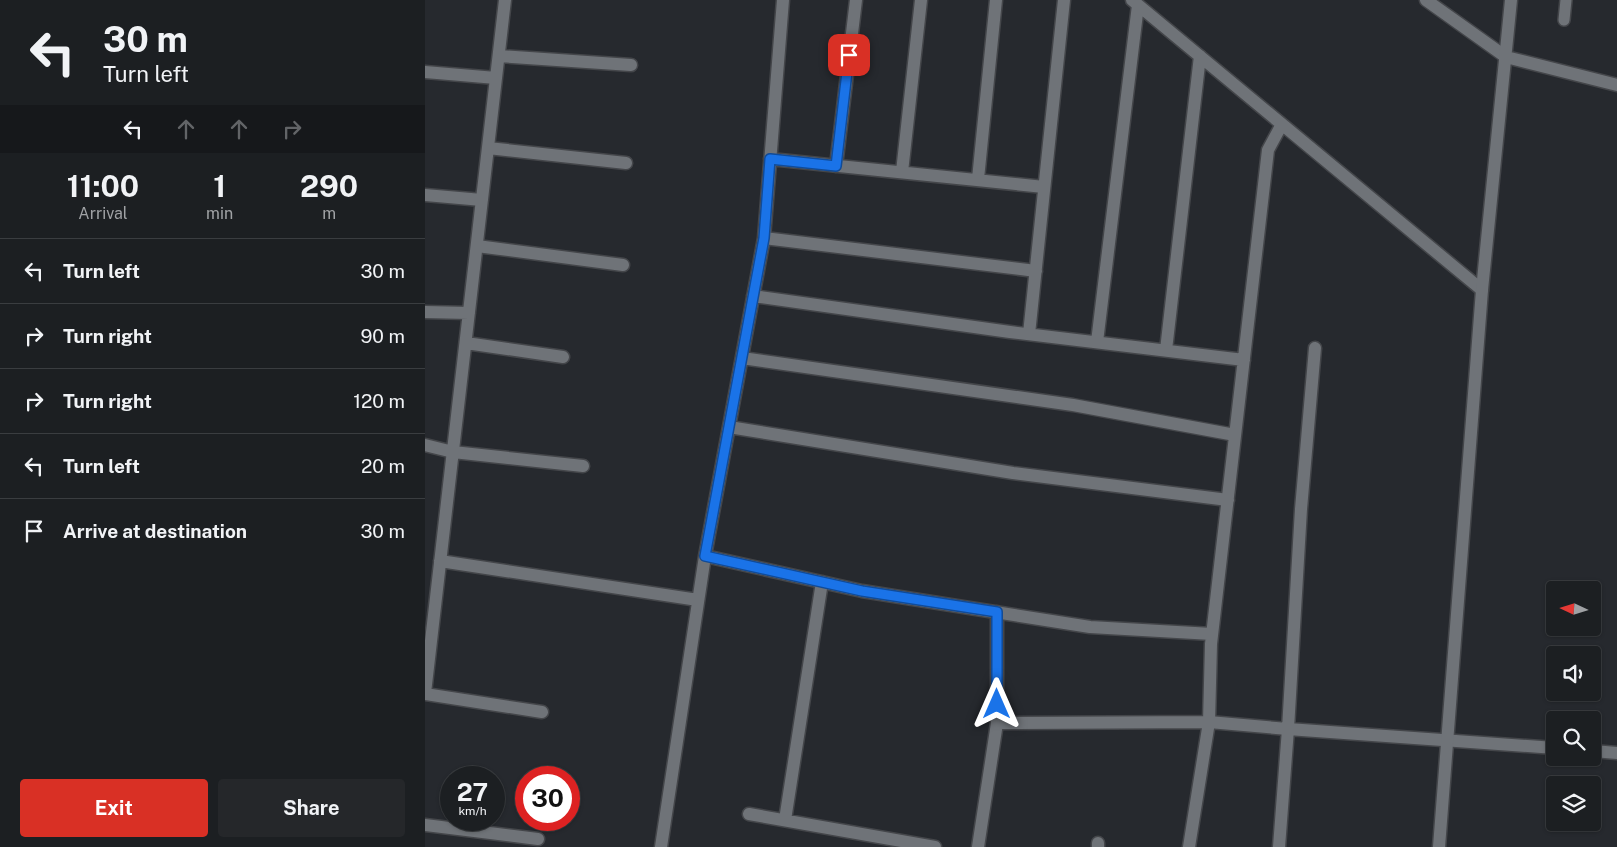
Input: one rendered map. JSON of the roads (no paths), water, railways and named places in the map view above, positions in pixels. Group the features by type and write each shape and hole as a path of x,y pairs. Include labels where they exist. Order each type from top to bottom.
{"street":[{"path":"505,0 440,561 431,594 425,694 542,712"},
{"path":"661,847 705,556 764,238 783,0"},
{"path":"836,166 856,0"},
{"path":"902,172 921,0"},
{"path":"978,179 996,0"},
{"path":"1029,334 1064,0"},
{"path":"1426,0 1506,57 1617,85"},
{"path":"1439,847 1481,290 1511,0"},
{"path":"1135,2 1481,290"},
{"path":"1097,342 1135,2"},
{"path":"499,56 631,65"},
{"path":"1166,350 1200,56"},
{"path":"425,72 496,78"},
{"path":"1189,847 1209,722 1212,634 1268,150 1282,124"},
{"path":"488,148 626,163"},
{"path":"770,159 1044,187"},
{"path":"425,194 482,200"},
{"path":"764,238 1035,271"},
{"path":"477,246 623,265"},
{"path":"753,296 1029,334 1244,360"},
{"path":"425,312 469,314"},
{"path":"466,343 563,357"},
{"path":"1279,847 1301,509 1315,348"},
{"path":"742,358 1073,405 1235,436"},
{"path":"729,427 1013,473 1228,500"},
{"path":"425,445 453,452 583,466"},
{"path":"705,556 862,591 1090,628 1212,634"},
{"path":"440,561 698,600"},
{"path":"785,820 822,582"},
{"path":"978,847 997,722 997,612"},
{"path":"997,722 1209,722 1288,730 1546,747"},
{"path":"1601,752 1617,753"},
{"path":"749,814 935,847"},
{"path":"425,825 539,840"}],"lane":[{"path":"1564,20 1565,0"}]}
